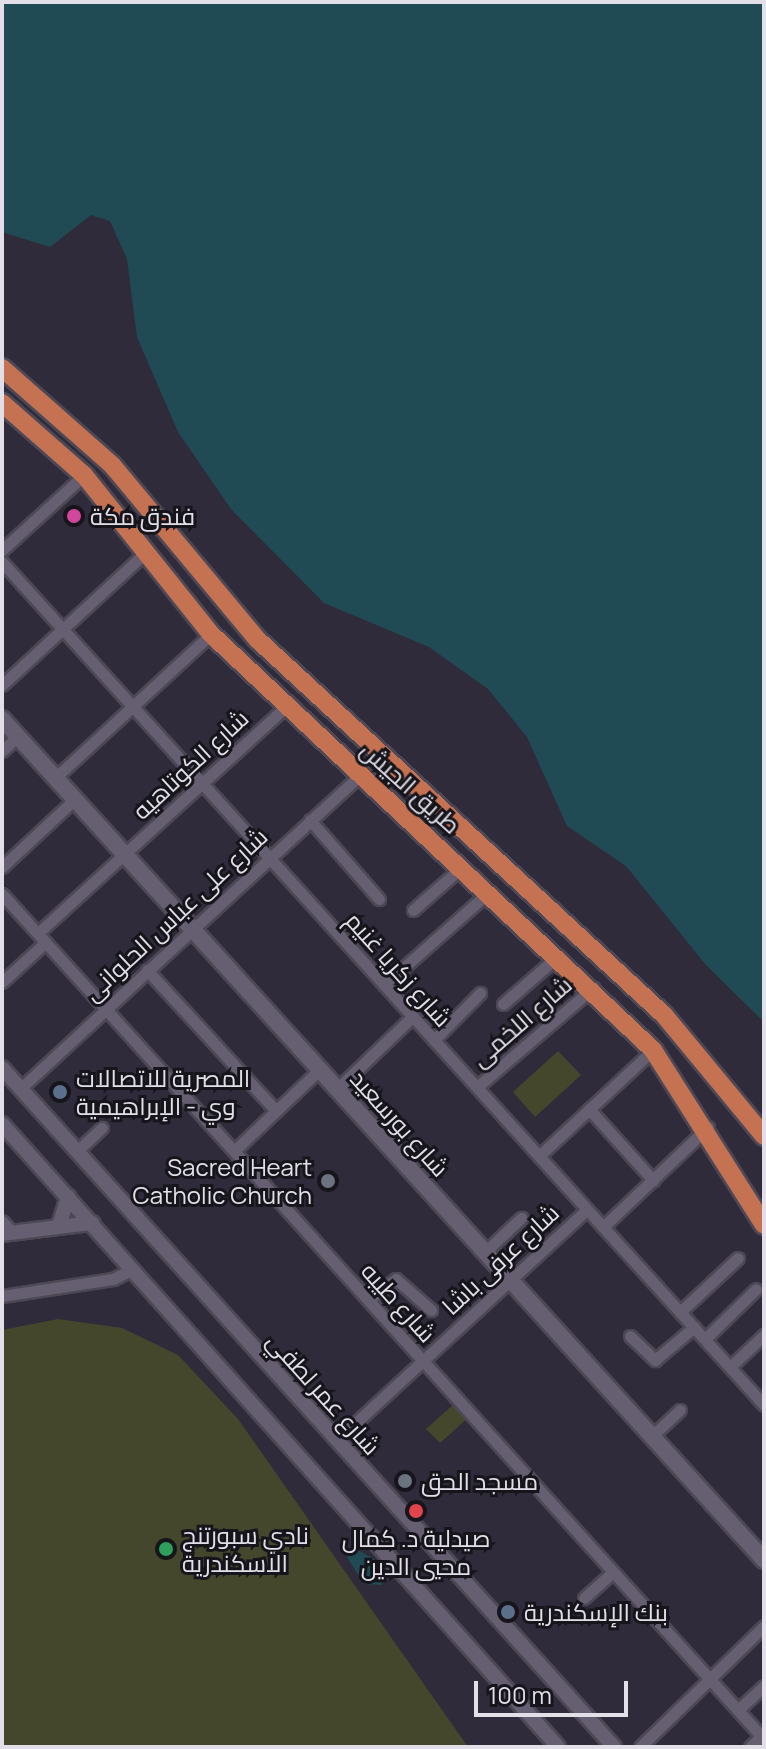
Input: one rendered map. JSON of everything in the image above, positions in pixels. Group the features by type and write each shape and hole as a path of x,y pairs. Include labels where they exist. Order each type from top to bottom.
{"highway":[{"name":"طريق الجيش","path":"2,368 112,465 258,640 664,1015 764,1136"},
{"name":"طريق الجيش","path":"5,410 84,475 211,634 593,987 653,1050 709,1127 758,1208 764,1225"}],"main road":[{"name":"شارع بورسعيد","path":"2,719 764,1560"}],"street":[{"path":"2,550 84,475"},
{"path":"2,685 145,553"},
{"name":"شارع زكريا غنيم","path":"2,562 764,1405"},
{"path":"55,778 211,634"},
{"name":"شارع الكوتاهيه","path":"2,982 124,854 287,706"},
{"path":"2,751 18,736"},
{"name":"شارع على عباس الحلوانى","path":"21,1088 361,774"},
{"path":"2,867 75,799"},
{"path":"310,820 379,899"},
{"path":"413,910 462,867"},
{"path":"384,985 489,892"},
{"name":"شارع طيبه","path":"2,894 762,1738"},
{"path":"503,1004 558,955"},
{"path":"147,970 276,1111"},
{"name":"شارع اللخمى","path":"477,1087 593,987"},
{"path":"434,1040 480,993"},
{"path":"337,1089 413,1016"},
{"path":"539,1156 653,1050"},
{"name":"شارع عمر لطفي","path":"2,1068 614,1747"},
{"path":"234,1151 319,1070"},
{"path":"589,1109 653,1180"},
{"path":"2,1124 558,1747"},
{"path":"603,1227 709,1127"},
{"path":"77,1151 102,1128"},
{"path":"59,1226 68,1196"},
{"name":"شارع عرفى باشا","path":"337,1440 587,1209"},
{"path":"485,1252 521,1218"},
{"path":"5,1229 92,1223"},
{"path":"680,1312 738,1258"},
{"path":"2,1296 113,1279 133,1269"},
{"path":"368,1300 396,1279 431,1310"},
{"path":"705,1339 756,1289"},
{"path":"630,1336 655,1360 694,1327"},
{"path":"730,1367 764,1335"},
{"path":"652,1436 680,1410"},
{"path":"584,1598 613,1572"},
{"path":"640,1747 764,1626"},
{"path":"738,1710 764,1686"},
{"path":"750,1747 762,1738"}],"shaded area":[{"path":"2,2 764,2 764,1036 762,1020 706,965 626,866 567,826 527,737 488,689 429,647 324,603 231,509 178,432 137,337 127,259 110,221 91,215 50,247 2,232"},
{"path":"558,1051 581,1075 535,1117 513,1092"},
{"name":"نادي سبورتنج الاسكندرية","path":"58,1319 122,1328 178,1355 238,1419 468,1747 2,1747 2,1330"},
{"path":"455,1403 469,1417 440,1443 426,1429"},
{"path":"354,1548 374,1559 382,1585 364,1584 347,1557"}],"place":[{"name":"فندق مكة","path":"74,516"},
{"name":"المصرية للاتصالات وي - الإبراهيمية","path":"60,1092"},
{"name":"Sacred Heart Catholic Church","path":"328,1181"},
{"name":"مسجد الحق","path":"405,1481"},
{"name":"صيدلية د. كمال محيي الدين","path":"416,1511"},
{"name":"نادي سبورتنج الاسكندرية","path":"166,1549"},
{"name":"بنك الإسكندرية","path":"508,1612"}]}
